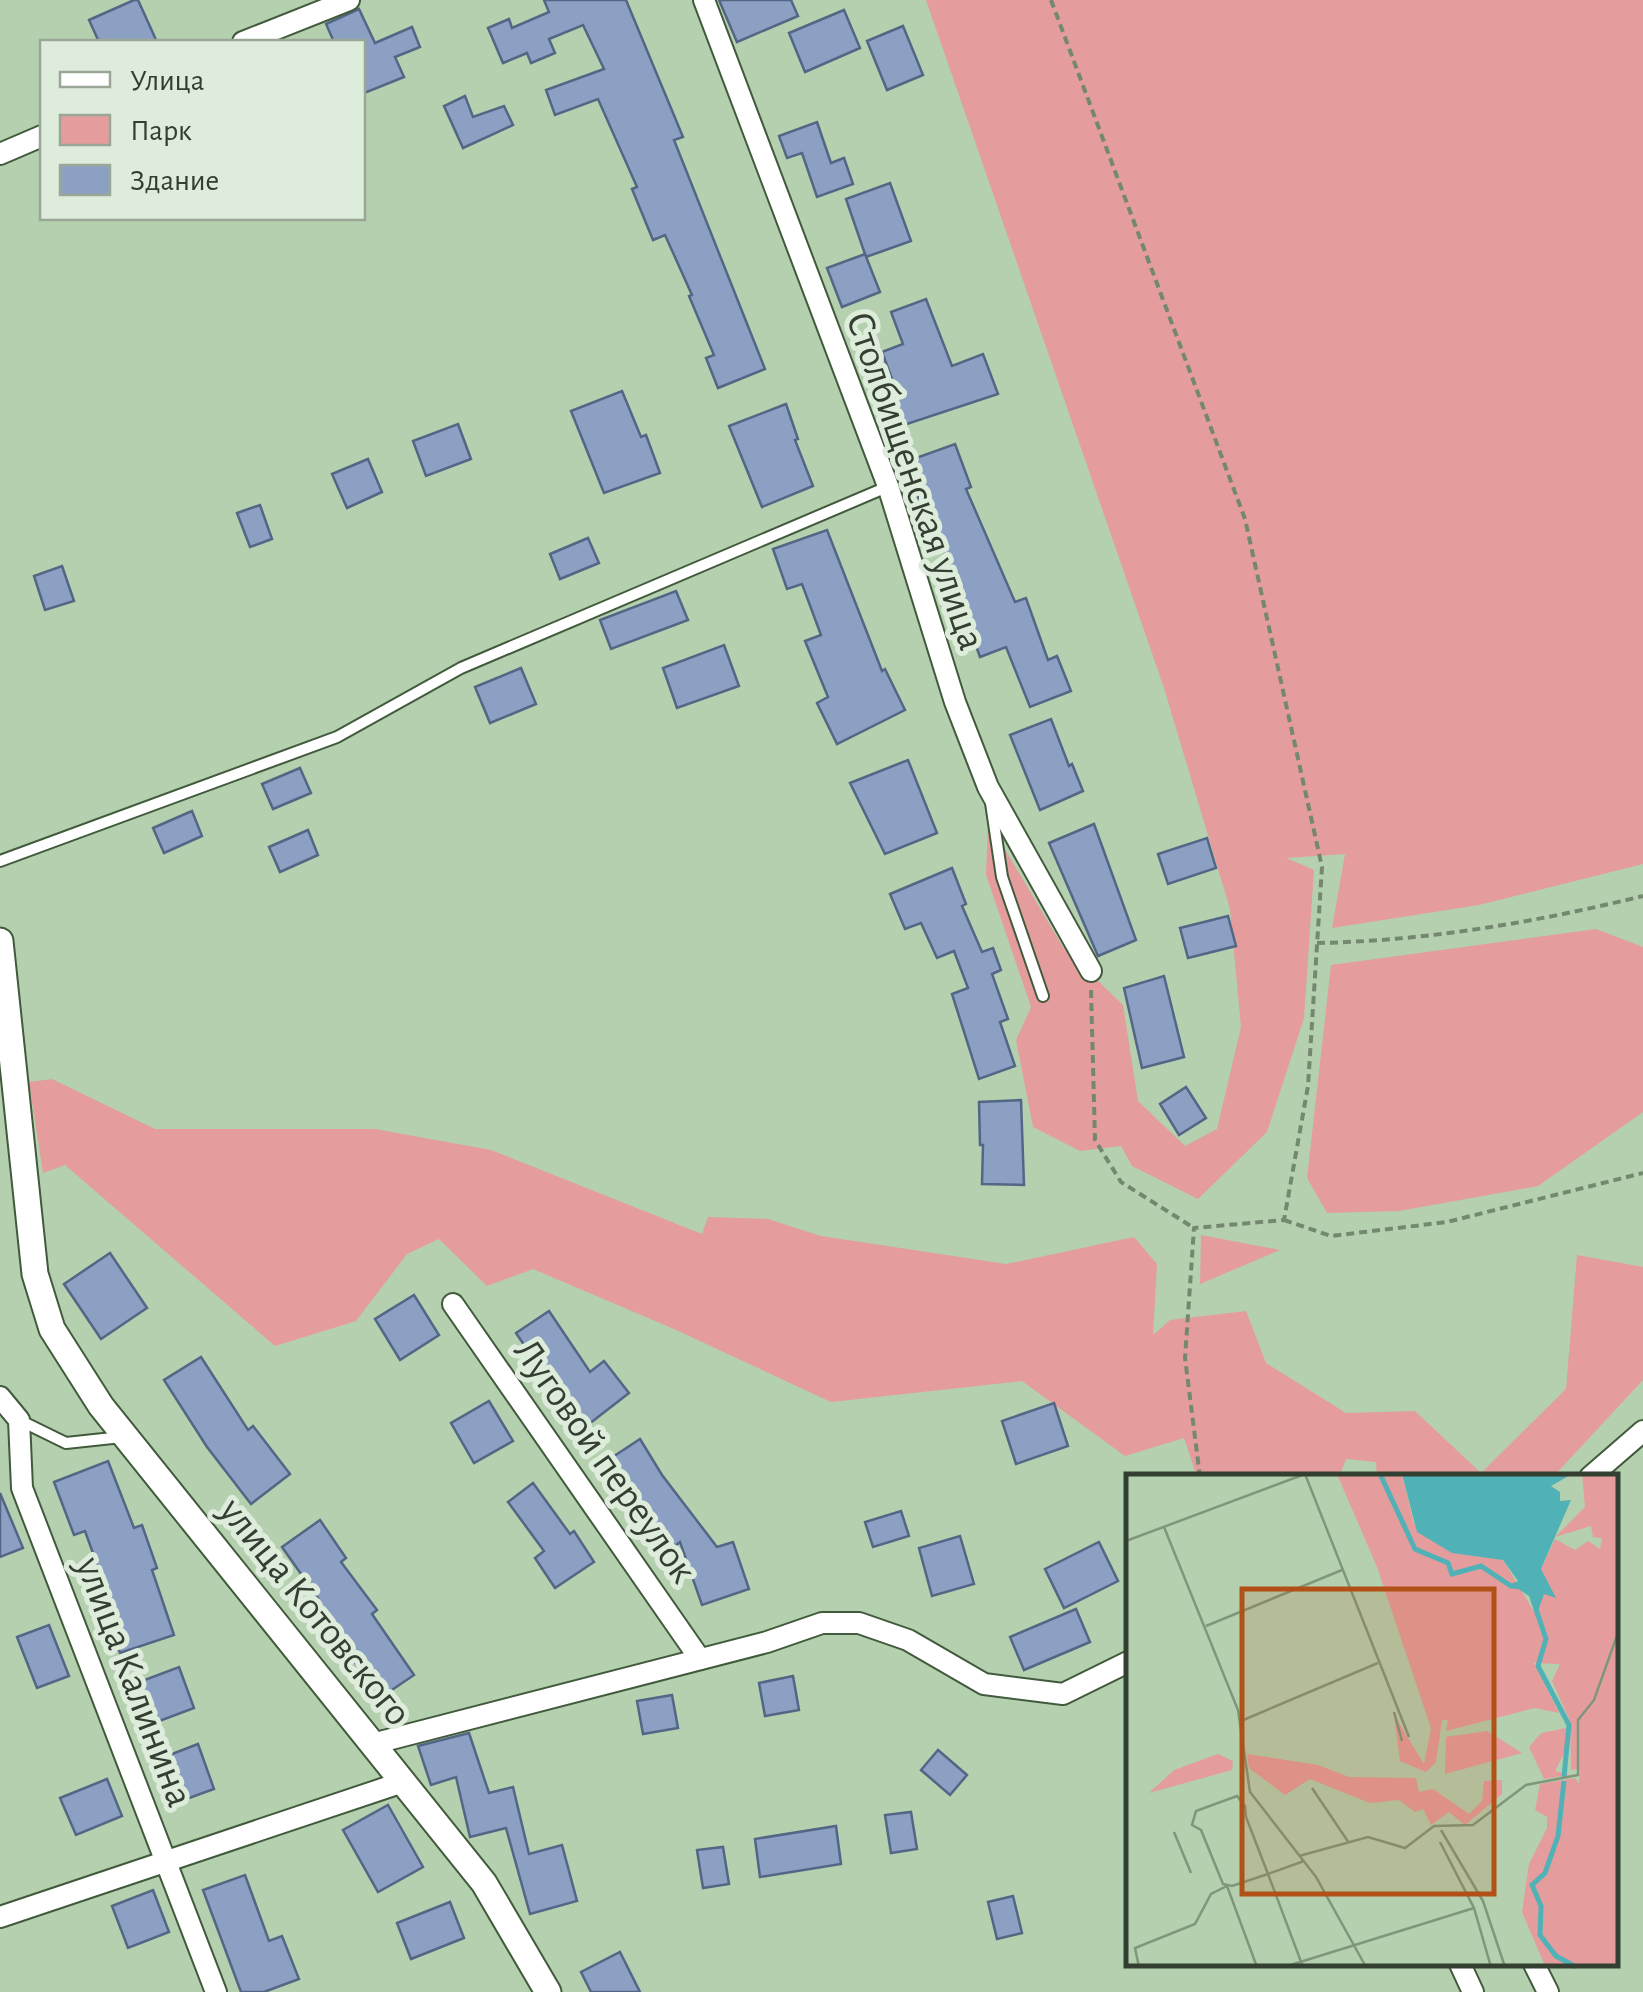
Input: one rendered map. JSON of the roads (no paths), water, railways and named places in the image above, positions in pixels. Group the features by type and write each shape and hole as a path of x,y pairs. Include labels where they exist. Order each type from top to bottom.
{"street":[{"path":"248,40 350,0"},
{"name":"Столбищенская улица","path":"704,0 888,486 954,702 988,787 1091,971"},
{"path":"0,154 40,137"},
{"name":"улица Котовского","path":"0,941 35,1274 52,1329 101,1406 484,1883 548,1992"},
{"name":"Луговой переулок","path":"452,1304 700,1659"},
{"path":"0,1397 18,1420"},
{"name":"улица Калинина","path":"18,1420 22,1488 216,1992"},
{"path":"1593,1474 1643,1431"},
{"path":"372,1744 767,1642 822,1623 858,1623 908,1640 984,1684 1063,1694 1126,1663"},
{"path":"0,1917 402,1782"},
{"path":"1461,1967 1473,1992"},
{"path":"1536,1967 1548,1992"}],"lane":[{"path":"0,861 337,736 461,668 888,486"},
{"path":"988,787 1002,877 1043,996"},
{"path":"18,1420 66,1443 126,1437"}]}
